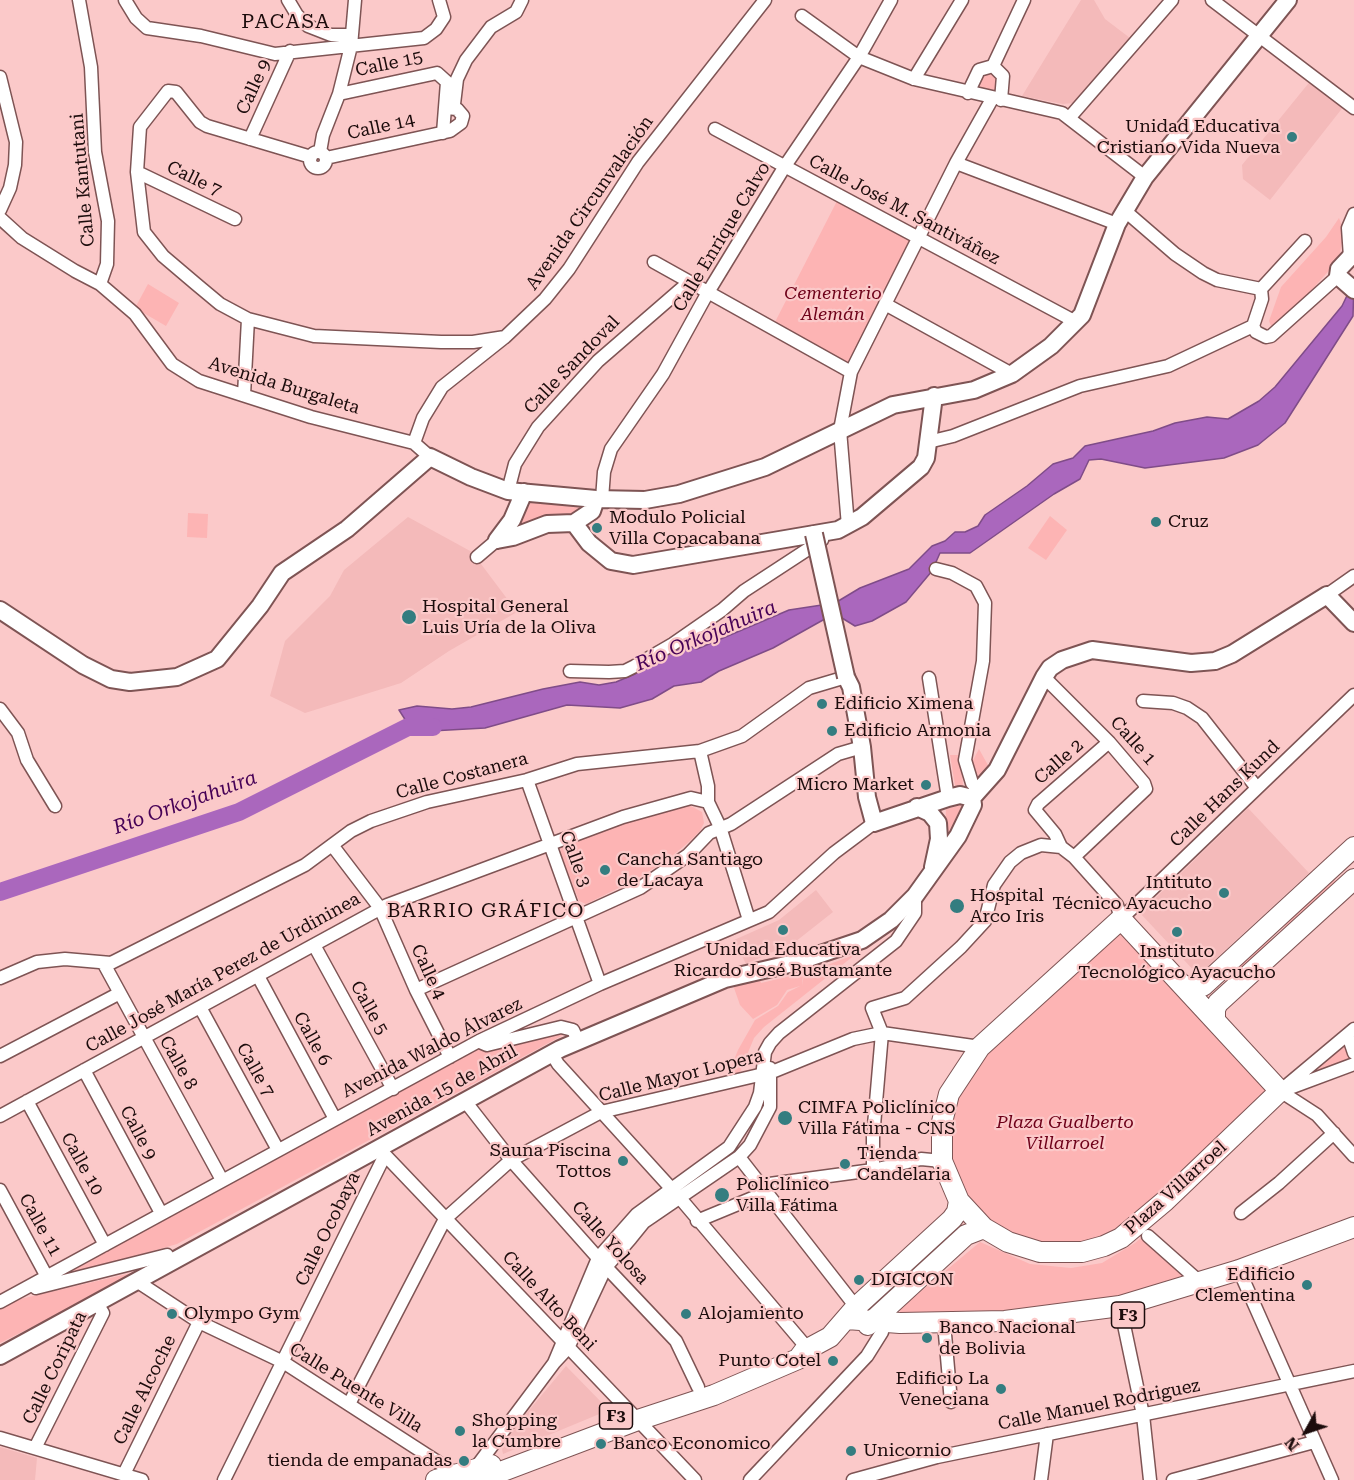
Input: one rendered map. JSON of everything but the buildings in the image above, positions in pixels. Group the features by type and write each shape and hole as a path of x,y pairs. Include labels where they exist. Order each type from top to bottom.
{"main road":[{"path":"0,609 83,665 111,679 130,682 177,677 217,659 260,606 282,573 347,529 430,457 471,477 516,491 599,499 645,500 720,482 765,467 892,405 974,390 1012,374 1051,346 1076,322 1089,302 1120,217 1145,177 1288,0"},
{"path":"1347,284 1339,269 1352,255"},
{"path":"574,523 589,543 605,557 633,566 843,528 862,518 914,476 926,458 934,396"},
{"name":"Calle Sandoval","path":"498,540 512,520 516,491"},
{"path":"498,540 513,537 547,524 574,523 592,511 599,499"},
{"path":"814,534 846,677 851,687 862,747 867,797 874,823 948,798 976,794"},
{"path":"933,868 948,852 958,836 976,794 997,770 1044,677 1050,668 1062,660 1092,650 1191,663 1215,661 1232,654 1327,595 1354,623"},
{"path":"917,807 930,813 938,823 939,838 933,868"},
{"path":"1185,987 1203,986 1354,847"},
{"name":"Avenida 15 de Abril","path":"0,1356 171,1262 380,1152 465,1101 578,1041 725,979 794,963 862,940 891,920 915,896 933,868"},
{"path":"1215,1020 1215,1009 1218,1003 1354,879"},
{"path":"1121,919 1280,1091"},
{"name":"Plaza Villarroel","path":"1121,919 980,1047 949,1094 942,1122 942,1161 959,1201 984,1228 1008,1242 1040,1252 1067,1254 1104,1246 1138,1225 1280,1091"},
{"path":"870,1320 909,1258 952,1219 957,1212 959,1201"},
{"name":"F3","path":"1121,1312 1201,1283 1241,1276 1354,1227"},
{"path":"870,1320 966,1234 984,1228"},
{"name":"F3","path":"634,1416 714,1395 798,1359 806,1350 870,1320 945,1328 1016,1329 1121,1312 1354,1240"},
{"path":"909,1258 924,1273"},
{"name":"F3","path":"435,1480 471,1477 634,1416 794,1348 806,1350"}],"street":[{"name":"Calle Kantutani","path":"79,0 91,67 95,152 108,221 107,264 100,284"},
{"path":"125,0 136,18 147,28 201,36 275,54 351,41 424,38 436,29 444,17 439,0"},
{"path":"288,0 297,15 308,26 351,41"},
{"path":"355,0 351,41 339,94 323,135 319,155 250,139 200,122 181,96 172,90 165,93 140,127 137,172 141,219 152,245 220,304 248,319 314,336 441,342 473,342 505,337"},
{"path":"443,133 457,79 466,60 491,27 516,12 522,0"},
{"name":"Avenida Circunvalación","path":"414,443 423,418 442,387 530,315 569,269 638,162 765,0"},
{"name":"Calle Enrique Calvo","path":"599,499 611,449 663,374 706,294 785,166 859,57 891,0"},
{"path":"914,79 962,0"},
{"path":"968,93 979,70 993,66 1024,0"},
{"path":"1070,117 1173,0"},
{"path":"1212,0 1354,108"},
{"path":"802,16 859,57 914,79 1070,117 1145,177"},
{"name":"Calle 9","path":"250,139 290,51"},
{"path":"570,671 590,673 625,671 645,661 722,610 751,586 843,528 840,430 851,372 956,163 997,99 1004,76 993,66"},
{"name":"Calle 15","path":"339,94 432,73 445,78 449,108"},
{"path":"0,77 16,142 15,165 10,188 0,210"},
{"path":"443,133 463,120 460,110 449,108"},
{"name":"Calle José M. Santiváñez","path":"714,129 918,240 1076,322"},
{"name":"Calle 14","path":"319,155 443,133"},
{"path":"956,163 1120,217 1203,273 1217,280 1261,289"},
{"name":"Calle 7","path":"137,172 235,219"},
{"path":"1352,255 1348,228 1354,214"},
{"name":"Avenida Burgaleta","path":"0,218 38,249 100,284 135,314 172,364 199,381 311,417 414,443 430,457"},
{"path":"928,442 952,436 1080,386 1168,366 1253,326 1262,299 1261,289 1305,241"},
{"path":"654,262 706,294 851,372"},
{"name":"Calle Sandoval","path":"516,491 515,464 543,421 614,346 688,283"},
{"path":"1253,326 1260,336 1271,336 1347,284"},
{"path":"885,304 1012,374"},
{"path":"243,395 248,319"},
{"path":"477,558 498,540"},
{"path":"936,570 952,573 976,586 985,603 983,661 965,760 976,794"},
{"path":"1327,595 1354,576"},
{"name":"Calle Costanera","path":"104,964 111,963 305,865 371,821 416,806 527,780 577,764 700,751 742,736 809,688 846,677"},
{"name":"Calle 1","path":"1044,677 1109,742 1144,783 1146,789 1074,857"},
{"path":"929,678 948,798"},
{"name":"Calle Hans Kund","path":"1121,919 1354,695"},
{"path":"1143,701 1173,703 1187,708 1202,718 1257,788"},
{"path":"0,709 18,733 27,760 56,806"},
{"name":"Calle 2","path":"1061,847 1056,834 1035,810 1038,804 1109,742"},
{"path":"416,990 640,888 688,855 709,833 731,824 838,754 862,747"},
{"path":"700,751 708,786 708,802 720,827 749,920"},
{"name":"Calle 3","path":"527,780 600,984"},
{"name":"Calle José María Perez de Urdininea","path":"0,1116 380,908 623,817 691,798 708,802"},
{"name":"Avenida Waldo Álvarez","path":"0,1302 479,1041 600,984 769,912 834,853 874,823"},
{"name":"Calle 4","path":"332,845 380,908 416,990 450,1057"},
{"path":"873,1170 873,1137 882,1033 872,1008 905,998 961,947 985,921 994,885 1010,862 1022,853 1041,845 1061,847 1074,857 1117,905 1121,919"},
{"path":"674,1193 739,1156 761,1127 770,1107 765,1052 779,1033 896,941 915,913 915,896"},
{"name":"Calle 5","path":"315,945 393,1089"},
{"path":"0,978 37,962 82,960 104,964"},
{"name":"Calle 8","path":"104,964 118,994 222,1180"},
{"name":"Calle 6","path":"258,976 335,1119"},
{"path":"0,1056 118,994"},
{"name":"Calle 7","path":"200,1007 278,1150"},
{"path":"479,1041 487,1045 561,1027 573,1030 578,1041"},
{"path":"1280,1091 1351,1032"},
{"path":"1351,1032 1354,1053"},
{"name":"Calle Mayor Lopera","path":"349,1404 445,1219 511,1160 601,1112 766,1074 832,1046 882,1033 980,1047"},
{"path":"552,1054 674,1193 806,1350"},
{"path":"1280,1091 1354,1064"},
{"name":"Calle 9","path":"84,1070 161,1213"},
{"path":"471,1477 554,1363 602,1262 674,1193 729,1147 755,1107 766,1074"},
{"path":"1280,1091 1305,1106 1334,1133 1354,1156"},
{"name":"Calle 10","path":"27,1101 105,1245"},
{"name":"Calle Yolosa","path":"465,1101 511,1160 676,1341 698,1387"},
{"path":"1241,1213 1279,1183 1334,1133"},
{"name":"Calle Alto Beni","path":"380,1152 695,1480"},
{"name":"Calle Ocobaya","path":"224,1480 283,1362 380,1152"},
{"path":"739,1156 765,1188 803,1243 870,1320 867,1356 750,1480"},
{"path":"697,1221 765,1188 873,1170 921,1159 942,1161"},
{"name":"Calle 11","path":"0,1190 47,1277"},
{"path":"1148,1236 1201,1283"},
{"path":"18,1292 167,1256 171,1262"},
{"path":"1241,1276 1332,1480"},
{"name":"Calle Puente Villa","path":"138,1282 199,1322 283,1362 471,1477"},
{"name":"Calle Coripata","path":"35,1449 103,1313 97,1303"},
{"path":"1121,1312 1143,1415 1150,1480"},
{"name":"Calle Alcoche","path":"124,1474 199,1322"},
{"path":"945,1328 951,1402"},
{"name":"Calle Manuel Rodriguez","path":"853,1480 937,1457 1354,1371"},
{"path":"1041,1480 1047,1434"},
{"path":"0,1438 142,1480"},
{"path":"1173,1480 1314,1442"}],"shaded area":[{"path":"1081,0 1094,0 1105,19 1130,38 1073,103 1063,104 1022,96"},
{"name":"Unidad Educativa Cristiano Vida Nueva","path":"1312,79 1344,106 1270,200 1243,179 1242,165"},
{"path":"1354,281 1353,316 1285,423 1258,445 1224,458 1145,468 1101,459 1089,460 1080,479 1054,494 970,553 940,553 932,571 906,602 872,621 855,626 842,618 823,620 773,648 719,671 701,682 674,686 652,699 620,708 567,705 485,728 413,732 399,710 417,706 452,709 471,707 580,682 599,685 616,682 635,674 664,654 686,645 697,649 789,610 835,603 860,588 909,569 932,546 945,541 955,532 965,532 978,526 985,515 1027,486 1053,464 1073,458 1085,446 1153,431 1175,423 1207,417 1228,419 1259,401 1275,387 1342,306"},
{"name":"Hospital General Luis Uría de la Oliva","path":"408,517 472,552 517,612 449,651 401,683 305,713 270,696 285,641 330,596 344,570"},
{"name":"Intituto Técnico Ayacucho","path":"1248,808 1309,873 1198,975 1140,913"},
{"name":"Unidad Educativa Ricardo José Bustamante","path":"816,890 833,912 795,942 746,964 734,940 779,920"},
{"path":"566,1366 609,1410 503,1454 501,1444"},
{"path":"0,1447 37,1458 35,1480 0,1480"}],"green space":[{"path":"989,72 996,75 999,82 996,89 989,92 982,89 979,82 982,75"},
{"name":"Cementerio Alemán","path":"838,199 914,239 851,365 774,324"},
{"path":"1339,218 1344,231 1339,259 1304,299 1272,328 1269,321 1281,287 1326,237"},
{"path":"148,284 179,303 166,326 135,308"},
{"path":"533,498 587,506 582,514 543,516 516,530"},
{"path":"188,513 208,514 207,538 187,537"},
{"path":"1050,516 1067,530 1046,560 1028,548"},
{"path":"979,749 989,767 981,775 975,776 971,764"},
{"path":"950,755 961,755 963,787 957,788 955,785"},
{"path":"689,805 702,812 704,823 700,831 689,842 666,861 633,881 586,904 579,901 560,852 561,847 624,824"},
{"path":"961,805 963,808 949,836 945,835 946,809"},
{"path":"1332,880 1339,881 1283,935 1285,924"},
{"name":"Plaza Gualberto Villarroel","path":"1121,932 1266,1089 1265,1093 1138,1222 1083,1248 1020,1240 988,1221 972,1205 958,1181 949,1150 953,1102 985,1053"},
{"path":"1268,936 1268,940 1272,941 1238,972 1226,974"},
{"path":"856,954 764,1027 754,1038 740,1072 734,1077 722,1078 729,1072 755,1020 778,1006 788,992 800,986 787,990 777,1005 753,1019 740,1005 733,985 760,980 761,983 803,973 802,986 804,974"},
{"path":"567,1033 177,1244 58,1278 476,1050 502,1046 540,1034"},
{"path":"1345,1043 1346,1049 1354,1059 1312,1075"},
{"path":"1149,1231 1202,1278 1131,1299 1004,1314 900,1314 900,1309 980,1242 1030,1264 1071,1268 1102,1263 1135,1243"},
{"path":"140,1271 0,1343 0,1309 16,1300"}],"waterway":[{"name":"Río Orkojahuira","path":"0,892 239,812 408,727 433,727"}],"place":[{"name":"Unidad Educativa Cristiano Vida Nueva","path":"1292,137"},
{"name":"Cruz","path":"1156,522"},
{"name":"Modulo Policial Villa Copacabana","path":"597,528"},
{"name":"Hospital General Luis Uría de la Oliva","path":"409,617"},
{"name":"Edificio Ximena","path":"822,704"},
{"name":"Edificio Armonia","path":"832,731"},
{"name":"Micro Market","path":"926,785"},
{"name":"Cancha Santiago de Lacaya","path":"605,870"},
{"name":"Intituto Técnico Ayacucho","path":"1224,893"},
{"name":"Hospital Arco Iris","path":"957,906"},
{"name":"Unidad Educativa Ricardo José Bustamante","path":"783,930"},
{"name":"Instituto Tecnológico Ayacucho","path":"1177,932"},
{"name":"CIMFA Policlínico Villa Fátima - CNS","path":"785,1118"},
{"name":"Sauna Piscina Tottos","path":"623,1161"},
{"name":"Tienda Candelaria","path":"845,1164"},
{"name":"Policlínico Villa Fátima","path":"722,1195"},
{"name":"DIGICON","path":"859,1280"},
{"name":"Edificio Clementina","path":"1307,1285"},
{"name":"Olympo Gym","path":"172,1314"},
{"name":"Alojamiento","path":"686,1314"},
{"name":"Banco Nacional de Bolivia","path":"927,1338"},
{"name":"Punto Cotel","path":"833,1361"},
{"name":"Edificio La Veneciana","path":"1001,1389"},
{"name":"Shopping la Cumbre","path":"460,1431"},
{"name":"Banco Economico","path":"601,1444"},
{"name":"Unicornio","path":"851,1451"},
{"name":"tienda de empanadas","path":"464,1461"}],"district":[{"name":"PACASA","path":"286,22"},
{"name":"BARRIO GRÁFICO","path":"486,911"}]}
